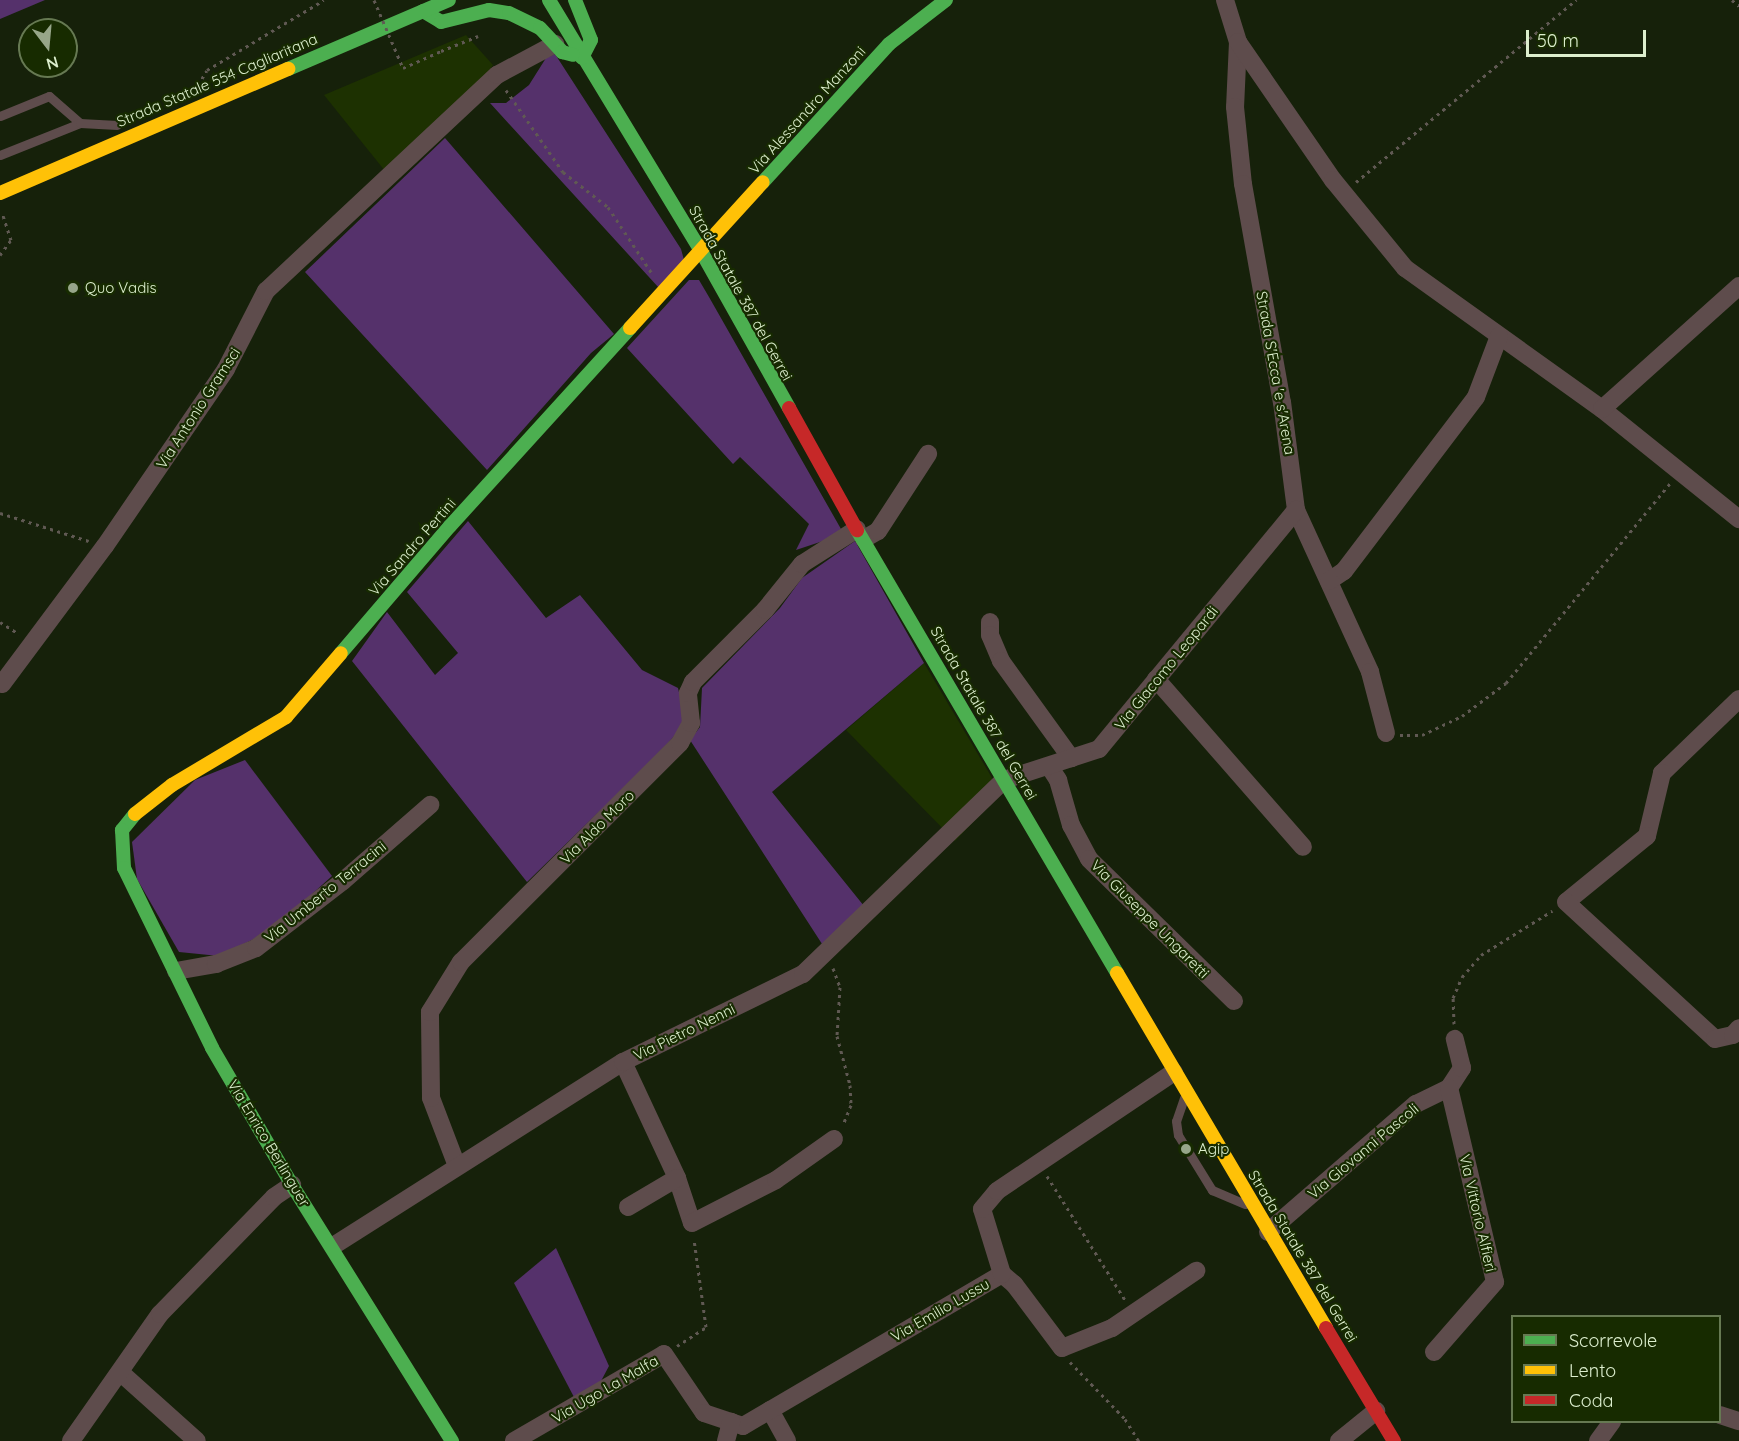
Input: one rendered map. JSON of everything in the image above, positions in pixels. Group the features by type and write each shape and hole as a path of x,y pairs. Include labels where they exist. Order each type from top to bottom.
{"main road":[{"name":"Strada Statale 554 Cagliaritana","path":"0,193 449,0"},
{"name":"Strada Statale 387 del Gerrei","path":"549,0 582,58 701,251 860,534 1268,1232 1394,1441"},
{"path":"423,11 441,22 489,10 509,13 540,28 562,52 582,58 591,40 575,0"},
{"name":"Via Alessandro Manzoni","path":"701,251 889,44 946,0"},
{"name":"Strada Statale 554 Cagliaritana","path":"85,139 123,123"},
{"name":"Via Sandro Pertini","path":"122,830 140,808 172,785 252,741 286,717 450,526 701,251"},
{"name":"Via Enrico Berlinguer","path":"122,830 124,868 212,1048 292,1185 333,1246 452,1441"}],"street":[{"name":"Strada S'Ecca 'e s'Arena","path":"1224,0 1238,42 1235,107 1243,184 1282,402 1296,510 1370,672 1386,733"},
{"path":"1238,42 1339,187 1405,268 1602,409 1739,519"},
{"name":"Via Antonio Gramsci","path":"2,684 105,546 226,369 266,291 497,75 555,44"},
{"path":"1602,409 1739,286"},
{"path":"1329,581 1344,571 1476,397 1499,336"},
{"name":"Via Aldo Moro","path":"457,1166 431,1098 430,1012 461,962 680,743 691,723 688,693 693,682 765,610 802,564 860,534 878,531 928,454"},
{"name":"Via Giacomo Leopardi","path":"1004,780 1099,749 1296,510"},
{"path":"990,622 990,635 1001,661 1071,758"},
{"path":"1156,679 1303,847"},
{"path":"1739,699 1662,773 1647,836 1566,902 1715,1039 1733,1035 1739,1028"},
{"name":"Via Giuseppe Ungaretti","path":"1049,765 1058,780 1071,825 1089,859 1234,1002"},
{"name":"Via Pietro Nenni","path":"333,1246 623,1062 803,974 827,955 1004,780"},
{"name":"Via Umberto Terracini","path":"176,971 216,964 256,948 344,881 430,805"},
{"path":"1449,1088 1462,1068 1455,1039"},
{"path":"623,1062 677,1178 692,1223 776,1180 834,1139"},
{"name":"Via Emilio Lussu","path":"731,1422 743,1426 1002,1274 982,1209 997,1191 1174,1072"},
{"name":"Via Giovanni Pascoli","path":"1268,1232 1416,1104 1449,1088"},
{"name":"Via Vittorio Alfieri","path":"1434,1352 1495,1282 1449,1088"},
{"path":"628,1207 677,1178"},
{"path":"71,1441 160,1314 274,1197 292,1185"},
{"path":"1002,1274 1014,1284 1062,1348 1104,1332 1136,1313 1196,1271"},
{"path":"664,1354 704,1413 731,1422 726,1441"},
{"name":"Via Ugo La Malfa","path":"514,1441 664,1354"},
{"path":"120,1372 197,1441"},
{"path":"770,1410 787,1441"},
{"path":"1339,1441 1376,1411"},
{"path":"1721,1416 1739,1421"},
{"path":"1598,1441 1610,1423"}],"lane":[{"path":"0,116 49,96 80,123"},
{"path":"0,155 80,123 123,123"},
{"path":"1186,1092 1176,1121 1178,1135 1212,1190 1253,1206"}],"path":[{"path":"193,92 207,70 324,0"},
{"path":"374,0 403,68 489,32"},
{"path":"1339,187 1361,180 1576,0"},
{"path":"1732,0 1739,6"},
{"path":"497,75 563,172 608,207 630,245 666,288"},
{"path":"0,209 11,240 0,255"},
{"path":"1386,733 1422,735 1485,703 1506,683 1605,557 1680,472"},
{"path":"0,513 105,546"},
{"path":"0,622 33,641"},
{"path":"1455,1039 1453,998 1462,977 1481,955 1566,902"},
{"path":"827,955 840,987 837,1036 851,1105 834,1139"},
{"path":"1040,1162 1121,1295 1136,1313"},
{"path":"664,1354 706,1327 692,1223"},
{"path":"1062,1348 1072,1366 1125,1419 1139,1441"}],"shaded area":[{"path":"0,0 45,0 0,19"},
{"path":"466,35 493,65 479,85 385,171 324,95"},
{"path":"555,54 681,249 684,260 659,288 490,103 506,103 529,85 546,58"},
{"path":"445,138 614,334 591,353 487,470 305,272"},
{"path":"689,280 699,280 841,529 826,540 796,550 809,524 740,457 733,464 627,348"},
{"path":"468,521 546,618 580,595 642,670 678,688 684,714 680,730 527,882 352,661 387,612 435,675 458,653 407,592"},
{"path":"855,541 924,663 772,792 864,906 824,947 690,740 700,727 702,688 780,608 802,578"},
{"path":"924,663 1001,793 955,841 846,730"},
{"path":"245,760 332,876 290,914 254,939 219,956 179,952 137,879 132,842 195,780"},
{"path":"556,1248 609,1366 601,1381 575,1399 514,1283"}],"traffic: fast":[{"path":"288,69 449,0"},
{"path":"549,0 701,251 789,408"},
{"path":"575,0 591,40 582,58"},
{"path":"763,182 889,44 946,0"},
{"path":"423,11 441,22 489,10 509,13 540,28 562,52 573,55"},
{"path":"341,653 450,526 630,328"},
{"path":"857,530 1117,973"},
{"path":"135,814 122,830 124,868 212,1048 292,1185 452,1441"}],"traffic: slow":[{"path":"0,193 288,69"},
{"path":"630,328 763,182"},
{"path":"135,814 172,785 286,717 341,653"},
{"path":"1117,973 1326,1328"}],"traffic: jam":[{"path":"789,408 857,530"},
{"path":"1326,1328 1394,1441"}],"place":[{"name":"Quo Vadis","path":"73,288"},
{"name":"Agip","path":"1186,1149"}]}
